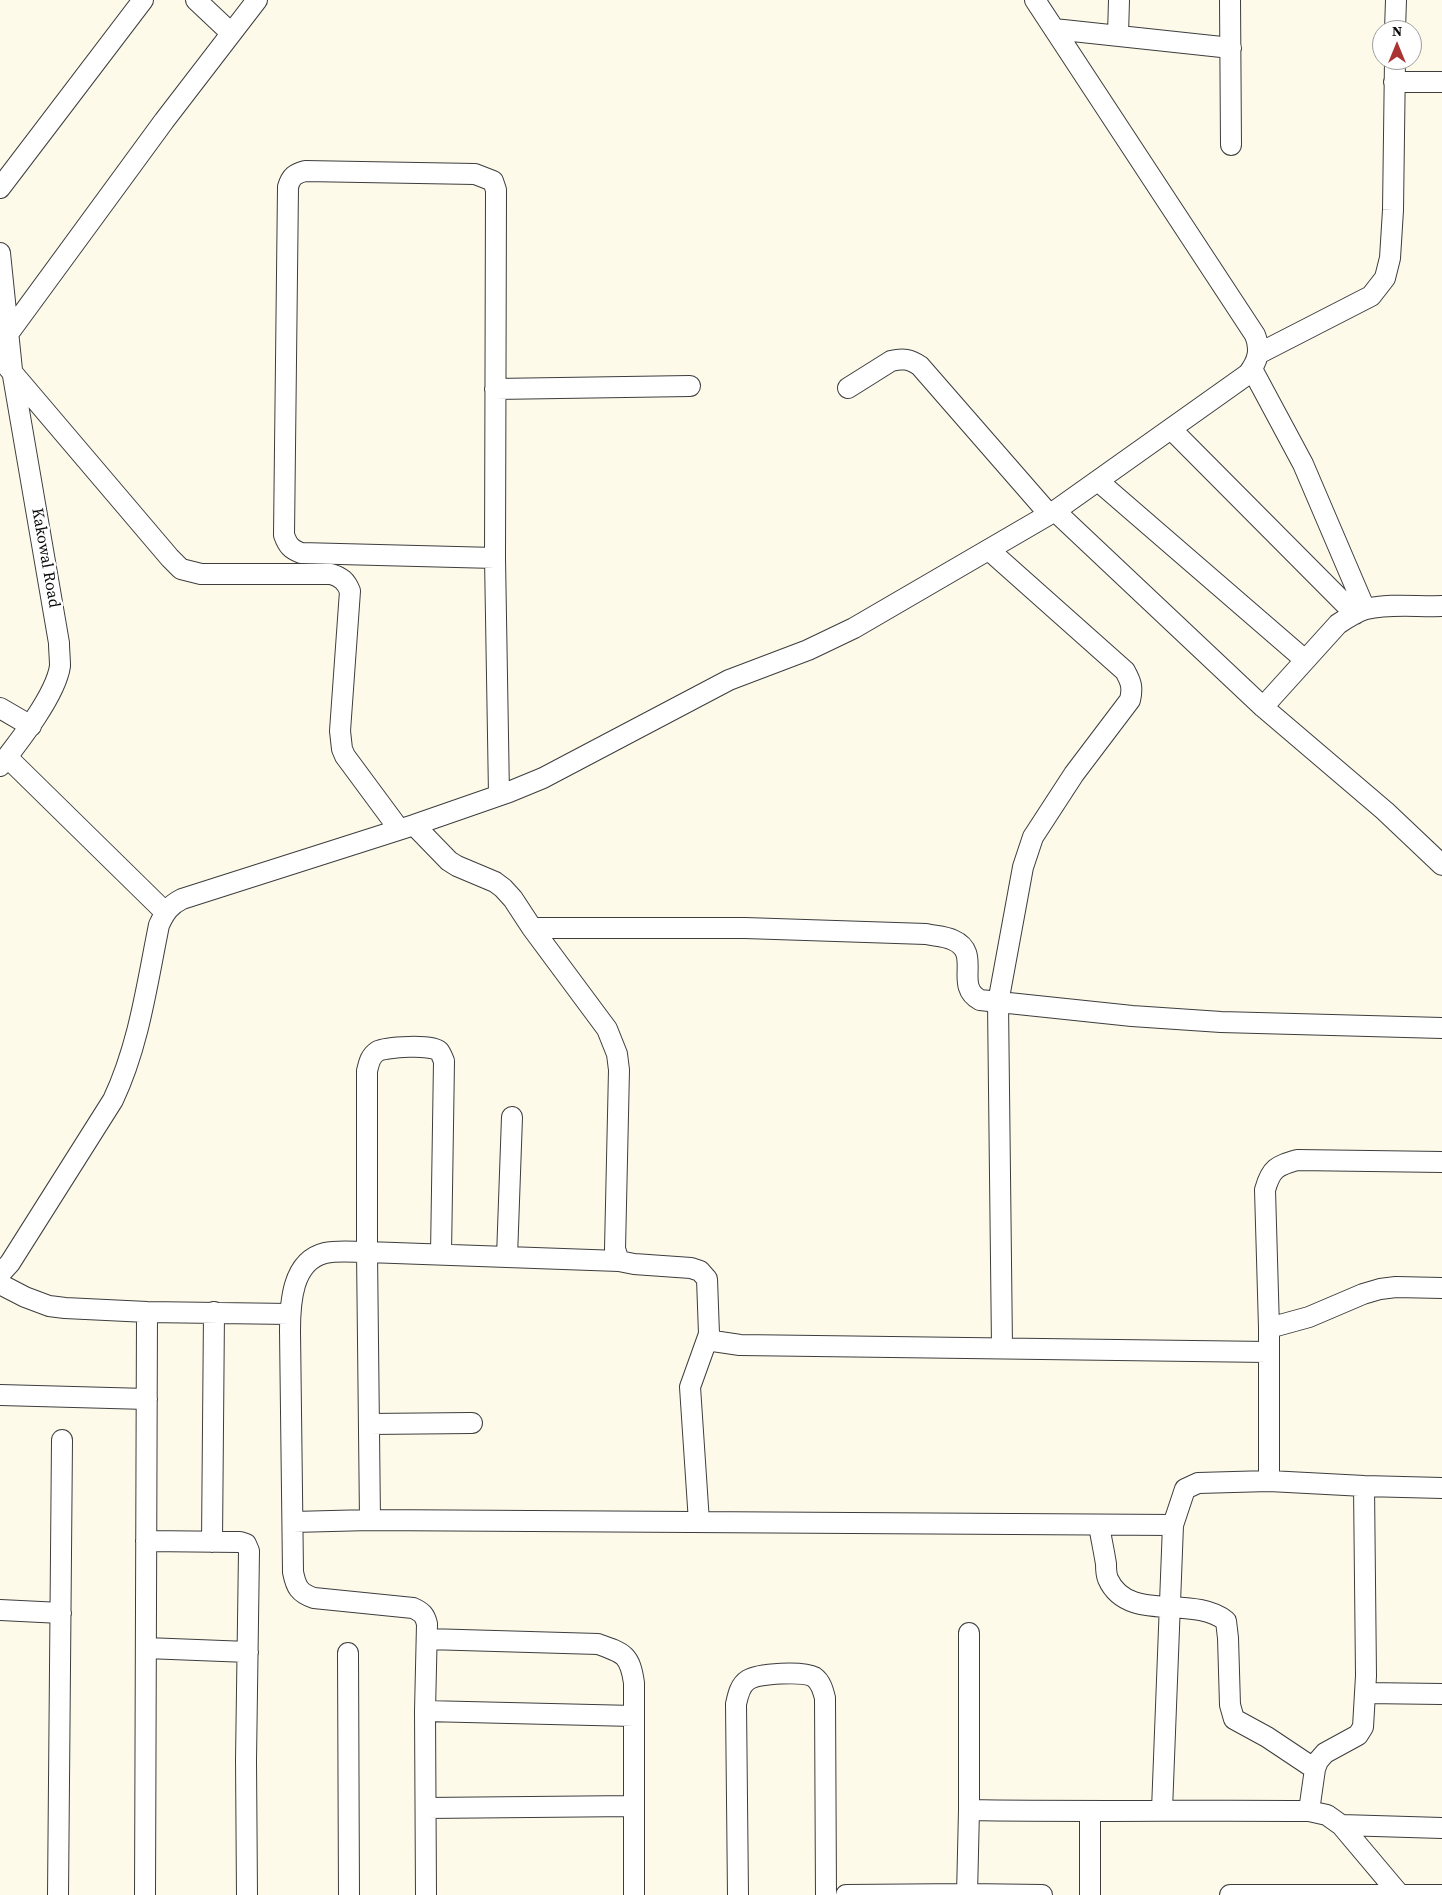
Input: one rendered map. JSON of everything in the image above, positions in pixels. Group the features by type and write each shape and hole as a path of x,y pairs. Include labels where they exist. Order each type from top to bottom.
{"street":[{"path":"0,188 143,0"},
{"path":"196,0 231,33"},
{"path":"8,334 164,121 257,0"},
{"path":"0,1274 10,1263 113,1100 136,1042 160,925 173,903 182,898 406,827 543,778 729,680 808,650 854,628 1052,513 1248,374 1255,362 1259,345 1255,335 1035,0"},
{"path":"1118,35 1119,0"},
{"path":"1230,0 1231,146"},
{"path":"1395,20 1396,0"},
{"path":"1054,29 1231,48"},
{"path":"1255,362 1371,296 1385,278 1390,258 1393,210 1395,70"},
{"path":"1394,82 1442,82"},
{"path":"495,558 301,553 291,549 287,544 284,535 288,187 290,179 295,174 305,171 475,174 492,181 496,190 495,558 499,795"},
{"name":"Kakowal Road","path":"0,253 8,334 6,364 59,643 60,667 55,683 31,726 4,761"},
{"path":"848,388 891,361 899,359 913,361 920,366 1052,513 1263,707 1385,811 1442,865"},
{"path":"1255,362 1304,464 1360,612"},
{"path":"6,364 170,558 181,568 192,573 214,575 331,574 340,577 346,582 350,591 340,731 342,749 406,827 448,861 495,882 514,899 532,928 608,1029 617,1054 619,1070 614,1249 619,1261"},
{"path":"495,389 690,386"},
{"path":"1172,429 1360,612"},
{"path":"1098,481 1305,660"},
{"path":"989,550 1125,671 1131,682 1132,690 1130,700 1074,774 1033,837 1023,867 998,1003 1002,1347"},
{"path":"1263,707 1338,624 1360,612 1378,607 1442,606"},
{"path":"0,708 31,726"},
{"path":"4,761 166,912"},
{"path":"532,928 745,928 926,934 947,937 964,947 968,954 968,988 970,993 980,1000 1132,1016 1221,1022 1442,1028"},
{"path":"370,1520 367,1080 370,1059 378,1051 418,1046 431,1047 439,1051 444,1062 441,1254"},
{"path":"507,1257 512,1117"},
{"path":"1269,1481 1269,1328 1265,1190 1269,1177 1277,1166 1298,1160 1442,1162"},
{"path":"426,1895 426,1617 414,1608 314,1598 303,1594 295,1585 293,1572 290,1314 294,1286 300,1271 313,1257 326,1253 367,1252 619,1261 634,1264 691,1268 700,1271 707,1279 709,1334 690,1387 699,1522"},
{"path":"0,1284 25,1297 49,1306 147,1312 290,1314"},
{"path":"1269,1328 1309,1318 1363,1294 1380,1289 1396,1287 1442,1288"},
{"path":"145,1895 147,1312"},
{"path":"212,1542 214,1312"},
{"path":"709,1334 713,1341 733,1344 1268,1352"},
{"path":"0,1395 147,1399"},
{"path":"370,1424 472,1423"},
{"path":"58,1895 62,1440"},
{"path":"1162,1810 1173,1525 1185,1489 1198,1483 1269,1481 1442,1488"},
{"path":"1309,1811 1315,1769 1318,1761 1326,1753 1358,1735 1363,1727 1365,1694 1364,1486"},
{"path":"293,1522 370,1520 1173,1525"},
{"path":"1099,1526 1107,1576 1112,1588 1121,1596 1132,1603 1206,1611 1218,1615 1226,1621 1230,1705 1234,1719 1315,1769"},
{"path":"146,1541 240,1542 246,1544 249,1551 247,1895"},
{"path":"0,1610 61,1613"},
{"path":"967,1894 969,1633"},
{"path":"427,1639 598,1644 620,1651 632,1665 634,1683 634,1895"},
{"path":"146,1648 248,1652"},
{"path":"348,1652 349,1895"},
{"path":"738,1895 736,1704 739,1690 747,1680 760,1675 802,1674 814,1677 818,1681 824,1698 826,1895"},
{"path":"1365,1694 1442,1694"},
{"path":"426,1711 634,1716"},
{"path":"426,1808 634,1806"},
{"path":"969,1810 1090,1812 1162,1810 1309,1811 1327,1814 1341,1825 1400,1894"},
{"path":"1090,1812 1090,1895"},
{"path":"1341,1825 1442,1828"},
{"path":"846,1895 1042,1895"},
{"path":"1230,1895 1442,1895"}]}
